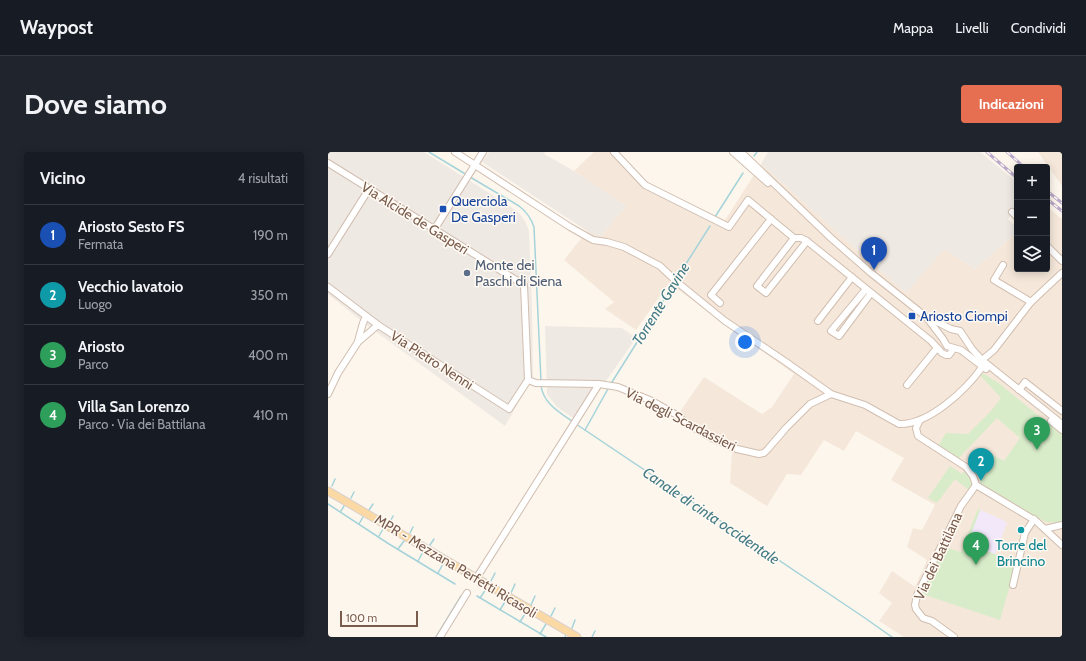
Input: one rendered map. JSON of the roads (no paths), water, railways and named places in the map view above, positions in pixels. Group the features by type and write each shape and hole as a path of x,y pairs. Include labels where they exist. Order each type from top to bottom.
{"main road":[{"name":"MPR - Mezzana Perfetti Ricasoli","path":"328,487 335,494"},
{"name":"MPR - Mezzana Perfetti Ricasoli","path":"328,491 577,637"}],"street":[{"path":"455,152 570,227 593,240 624,247 660,266 725,321 831,394 865,405 899,424 920,420 947,404 968,384 1031,302 1062,273"},
{"path":"434,230 483,152"},
{"path":"614,152 645,185 729,227 748,200 794,238 801,238 807,241 866,288 946,356 952,352 954,348 960,346 963,336"},
{"path":"733,152 803,212"},
{"path":"741,152 848,253 925,316 944,339 947,346 967,353 1054,424 1062,427"},
{"name":"Via Alcide de Gasperi","path":"328,163 524,286 528,380"},
{"path":"328,254 369,189"},
{"path":"720,303 711,295 771,219"},
{"path":"794,238 757,286 766,294 807,241"},
{"path":"1050,249 1062,261"},
{"path":"1003,265 994,280 1031,302"},
{"path":"818,321 852,277"},
{"name":"Via Pietro Nenni","path":"328,287 378,325 509,410 528,380"},
{"path":"866,288 831,330 839,336 871,293"},
{"path":"358,342 366,316"},
{"path":"925,316 951,329 960,331 982,365 1019,390 1062,427"},
{"path":"328,394 338,373 358,342 378,325"},
{"path":"944,339 946,332 951,329"},
{"path":"907,386 937,348"},
{"name":"Via degli Scardassieri","path":"528,380 536,383 599,384 618,387 638,394 674,414 712,438 737,449 759,454 764,453 810,404 831,394"},
{"path":"1019,390 1025,382 1062,411"},
{"path":"479,574 599,384"},
{"path":"920,420 916,428 918,436 966,467 973,476 976,485 1034,519 1062,545"},
{"name":"Via dei Battilana","path":"954,637 932,621 923,618 916,609 915,602 917,595 961,506 976,485"},
{"path":"1013,585 1026,533 1034,519"},
{"path":"1045,529 1062,525"},
{"path":"440,637 467,593"}],"waterway":[{"name":"Canale di cinta occidentale","path":"429,152 467,175"},
{"name":"Torrente Gavine","path":"754,156 757,152"},
{"name":"Torrente Gavine","path":"715,217 743,173"},
{"name":"Canale di cinta occidentale","path":"470,177 519,206 532,221 534,227 541,381"},
{"name":"Torrente Gavine","path":"677,278 710,226"},
{"name":"Torrente Gavine","path":"612,382 675,282"},
{"name":"Canale di cinta occidentale","path":"541,386 545,398 549,403 573,422"},
{"name":"Torrente Gavine","path":"585,430 609,387"},
{"name":"Canale di cinta occidentale","path":"576,424 892,637"},
{"path":"332,486 335,479"},
{"path":"351,498 354,492"},
{"path":"328,504 389,544 455,584"},
{"path":"369,510 373,504"},
{"path":"341,511 344,506"},
{"path":"390,522 393,516"},
{"path":"359,524 363,517"},
{"path":"410,533 413,527"},
{"path":"379,536 383,529"},
{"path":"430,545 434,539"},
{"path":"398,549 404,541"},
{"path":"418,561 423,552"},
{"path":"438,573 443,564"},
{"path":"491,581 495,573"},
{"path":"511,593 515,584"},
{"path":"480,598 486,589"},
{"path":"436,637 461,596"},
{"path":"477,596 546,637"},
{"path":"531,605 535,596"},
{"path":"500,610 506,600"},
{"path":"551,616 555,608"},
{"path":"520,622 526,612"},
{"path":"572,628 575,620"},
{"path":"540,634 546,624"},
{"path":"592,637 595,631"}],"railway":[{"path":"987,152 1014,175"},
{"path":"1007,152 1021,164"},
{"path":"1050,193 1062,203"},
{"path":"1048,200 1062,211"}],"place":[{"name":"Querciola De Gasperi","path":"443,209"},
{"name":"Ariosto Sesto FS","path":"874,270"},
{"name":"Monte dei Paschi di Siena","path":"467,273"},
{"name":"Ariosto Ciompi","path":"912,316"},
{"name":"Ariosto","path":"1037,450"},
{"name":"Vecchio lavatoio","path":"981,481"},
{"name":"Torre del Brincino","path":"1021,530"},
{"name":"Villa San Lorenzo","path":"976,565"}]}
